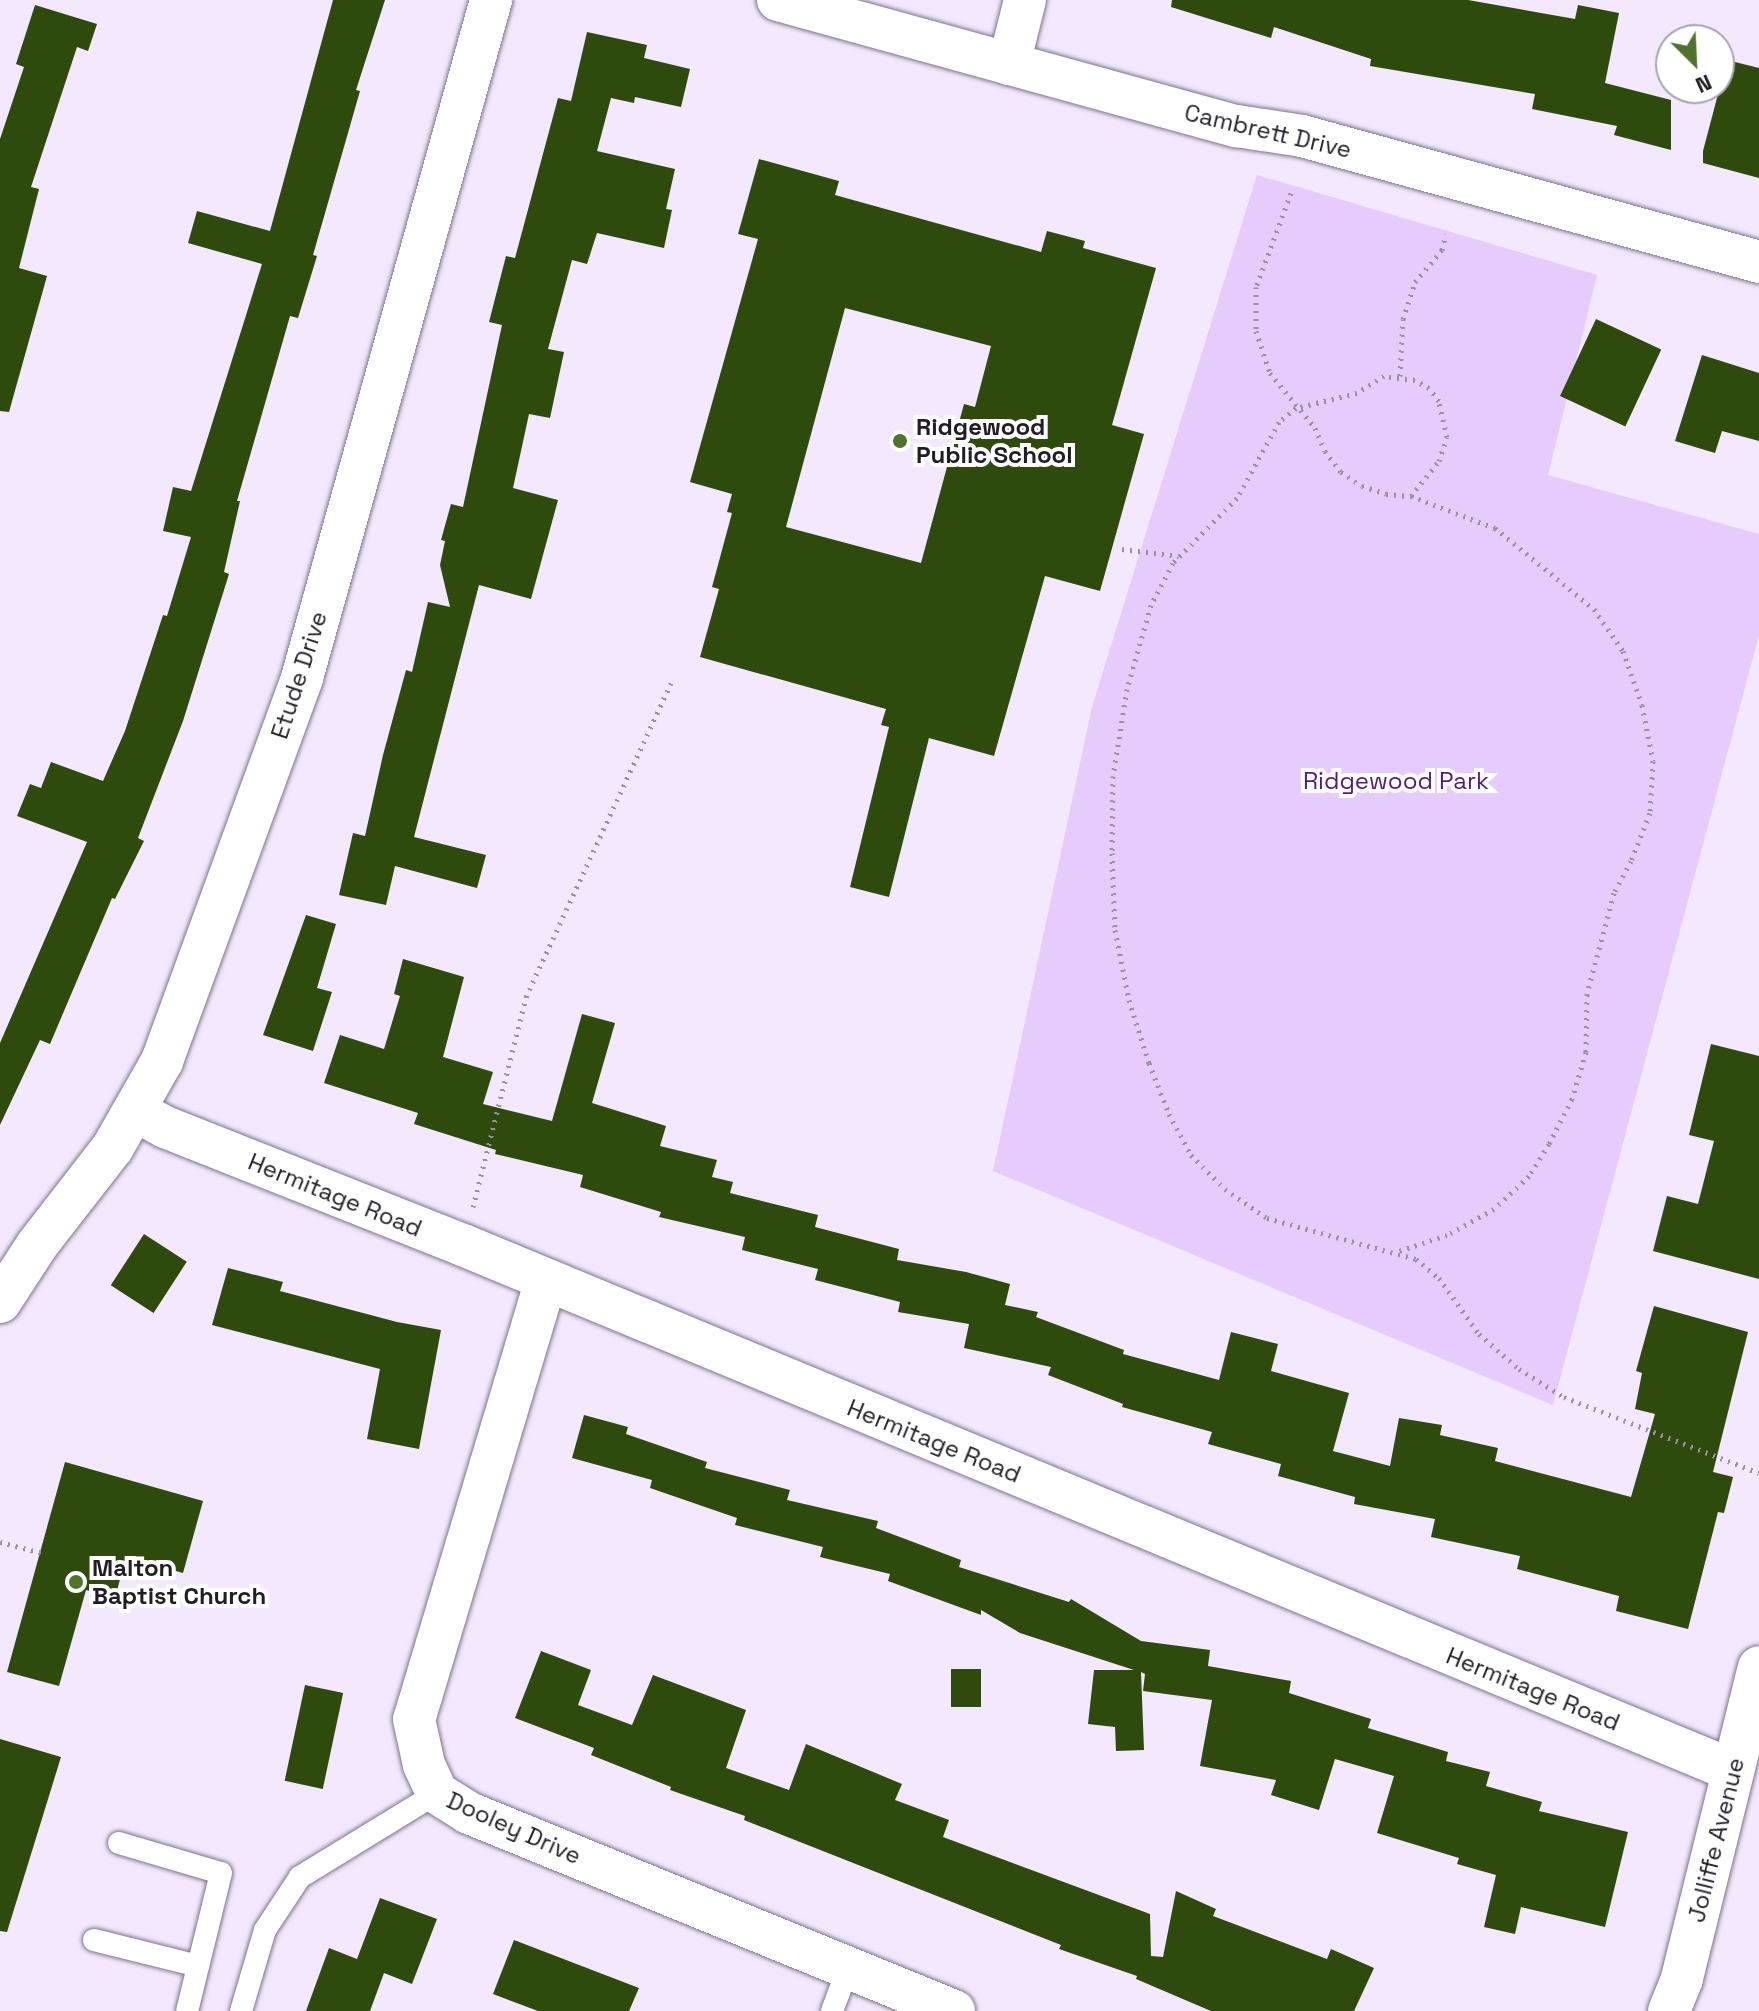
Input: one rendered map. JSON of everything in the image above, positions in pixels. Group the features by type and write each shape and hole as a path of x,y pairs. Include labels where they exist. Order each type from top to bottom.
{"street":[{"name":"Etude Drive","path":"0,1302 37,1245 136,1111 162,1061 302,678 491,0"},
{"name":"Cambrett Drive","path":"778,0 1237,126 1302,136 1759,262"},
{"path":"1009,64 1025,0"},
{"name":"Hermitage Road","path":"136,1111 165,1127 463,1245 1732,1770"},
{"name":"Dooley Drive","path":"546,1280 414,1719 424,1765 437,1793 469,1813 954,2011"},
{"name":"Jolliffe Avenue","path":"1669,2011 1682,1978 1759,1667"}],"lane":[{"path":"241,2011 265,1930 300,1877 437,1793"},
{"path":"119,1843 221,1873 187,2011"},
{"path":"94,1940 198,1966"},
{"path":"832,2011 848,1968"}],"path":[{"path":"1291,193 1256,287 1256,331 1270,373 1315,428 1325,451 1341,472 1362,486 1386,494 1411,496 1495,528 1594,609 1623,651 1642,705 1653,761 1650,813 1614,893 1587,994 1586,1052 1572,1099 1549,1144 1529,1176 1494,1209 1447,1235 1399,1251"},
{"path":"1400,376 1403,319 1415,282 1442,250 1446,234"},
{"path":"1411,496 1439,461 1447,437 1446,418 1429,388 1400,376 1384,376 1357,393 1296,408 1279,422 1237,498 1180,556 1151,605 1127,689 1113,776 1115,930 1129,1000 1169,1114 1191,1155 1225,1189 1267,1218 1332,1238 1399,1251 1416,1259 1439,1278 1479,1334 1530,1376 1564,1397 1759,1473"},
{"path":"1122,549 1180,556"},
{"path":"463,1245 526,997 673,679"},
{"path":"0,1542 42,1553"}],"green space":[{"name":"Ridgewood Park","path":"1257,175 1597,275 1548,475 1759,534 1759,635 1553,1405 993,1171 1092,707"}],"building":[{"path":"333,0 385,0 356,90 360,91 313,255 317,256 298,318 290,316 237,501 240,501 224,572 229,574 183,721 138,838 144,841 115,899 112,898 50,1044 40,1040 0,1125 0,1043 87,842 17,816 30,784 41,788 51,762 103,781 125,731 163,615 167,616 191,537 163,531 173,487 191,491 262,264 188,243 197,211 270,231"},
{"path":"1172,0 1468,0 1575,19 1578,5 1619,13 1605,83 1655,96 1655,104 1671,104 1671,150 1614,135 1617,126 1532,109 1535,94 1370,66 1371,59 1274,27 1271,38 1171,7"},
{"path":"35,5 97,24 88,51 77,47 31,187 39,189 19,268 47,276 9,412 0,411 0,139 24,67 16,64"},
{"path":"587,32 647,45 644,58 690,69 681,107 635,97 634,103 611,98 597,151 675,169 666,209 672,210 664,248 597,233 587,264 572,260 548,349 564,352 550,418 529,414 513,488 558,500 531,599 479,585 414,837 486,855 477,888 395,866 386,905 339,895 353,833 365,836 383,755 406,670 412,672 428,602 450,607 440,565 445,541 441,540 451,504 463,507 502,325 489,322 506,256 515,258 558,98 571,101"},
{"path":"1735,62 1759,68 1759,178 1703,163 1703,151 1715,104 1735,104"},
{"path":"759,159 839,181 835,195 1041,252 1047,231 1085,241 1083,248 1156,268 1112,425 1144,434 1100,591 1045,576 994,756 929,738 889,897 850,887 889,727 881,725 886,709 700,657 719,589 712,587 732,513 727,512 732,494 690,482 758,239 738,234","holes":["845,308 991,346 975,407 964,404 921,563 786,527"]},
{"path":"1596,319 1661,349 1625,426 1560,396"},
{"path":"1702,355 1759,373 1759,441 1722,431 1715,453 1675,441"},
{"path":"306,915 336,924 317,988 332,992 313,1051 263,1035"},
{"path":"403,959 464,977 443,1057 493,1072 483,1104 552,1121 582,1014 615,1023 592,1103 666,1126 660,1146 717,1160 712,1177 733,1182 730,1193 818,1215 815,1227 899,1249 897,1260 966,1272 1010,1284 1005,1305 1038,1312 1036,1317 1124,1350 1123,1354 1219,1380 1231,1332 1278,1344 1271,1371 1349,1393 1333,1451 1390,1466 1399,1418 1442,1425 1440,1435 1498,1448 1495,1461 1631,1497 1655,1414 1635,1409 1642,1373 1636,1371 1654,1306 1748,1332 1713,1472 1733,1477 1724,1513 1718,1512 1688,1629 1616,1611 1619,1596 1517,1569 1520,1556 1431,1537 1435,1519 1354,1504 1355,1497 1278,1476 1281,1464 1208,1444 1212,1432 1122,1407 1123,1404 1048,1375 1051,1367 964,1348 969,1324 898,1312 900,1302 815,1280 818,1269 742,1250 745,1237 659,1217 661,1212 580,1187 583,1175 495,1154 496,1150 414,1124 418,1113 324,1083 340,1035 384,1049 400,996 394,994"},
{"path":"1711,1044 1759,1056 1759,1279 1653,1251 1667,1196 1698,1204 1714,1141 1689,1135"},
{"path":"144,1234 187,1262 154,1313 111,1285"},
{"path":"228,1268 283,1282 280,1291 397,1322 441,1330 419,1449 367,1439 380,1369 212,1325"},
{"path":"584,1415 628,1427 626,1434 707,1462 705,1468 790,1490 787,1500 878,1521 876,1528 961,1560 959,1567 1069,1602 1071,1599 1141,1641 1210,1650 1208,1666 1291,1681 1289,1693 1371,1719 1368,1728 1448,1752 1446,1761 1490,1772 1486,1786 1542,1802 1539,1811 1628,1832 1605,1927 1521,1907 1515,1934 1484,1927 1496,1875 1457,1864 1459,1858 1377,1833 1394,1776 1335,1759 1319,1810 1271,1795 1276,1780 1200,1766 1212,1700 1143,1691 1145,1674 1141,1672 1144,1750 1116,1751 1115,1727 1088,1724 1094,1670 1134,1670 1020,1633 981,1610 981,1615 888,1581 890,1574 820,1557 823,1547 735,1525 737,1518 650,1488 652,1480 572,1458"},
{"name":"Malton Baptist Church","path":"65,1462 203,1501 183,1573 126,1557 115,1598 86,1590 59,1686 7,1672"},
{"path":"541,1651 591,1670 578,1705 632,1725 653,1675 746,1710 726,1768 789,1790 806,1744 902,1784 895,1800 949,1820 943,1837 1150,1914 1151,1956 1163,1957 1176,1891 1216,1909 1213,1916 1327,1959 1331,1949 1374,1968 1354,2011 1211,2011 1136,1979 1137,1976 1059,1949 1061,1945 744,1820 745,1816 670,1790 671,1787 591,1755 594,1748 515,1718"},
{"path":"951,1669 981,1669 981,1707 951,1707"},
{"path":"305,1685 343,1693 323,1789 285,1781"},
{"path":"0,1739 61,1757 7,1932 0,1931"},
{"path":"380,1898 437,1919 412,1984 384,1973 370,2011 306,2011 329,1948 357,1959"},
{"path":"514,1940 639,1988 629,2011 538,2011 493,1994"}],"place":[{"name":"Ridgewood Public School","path":"900,441"},
{"name":"Malton Baptist Church","path":"76,1582"}]}
